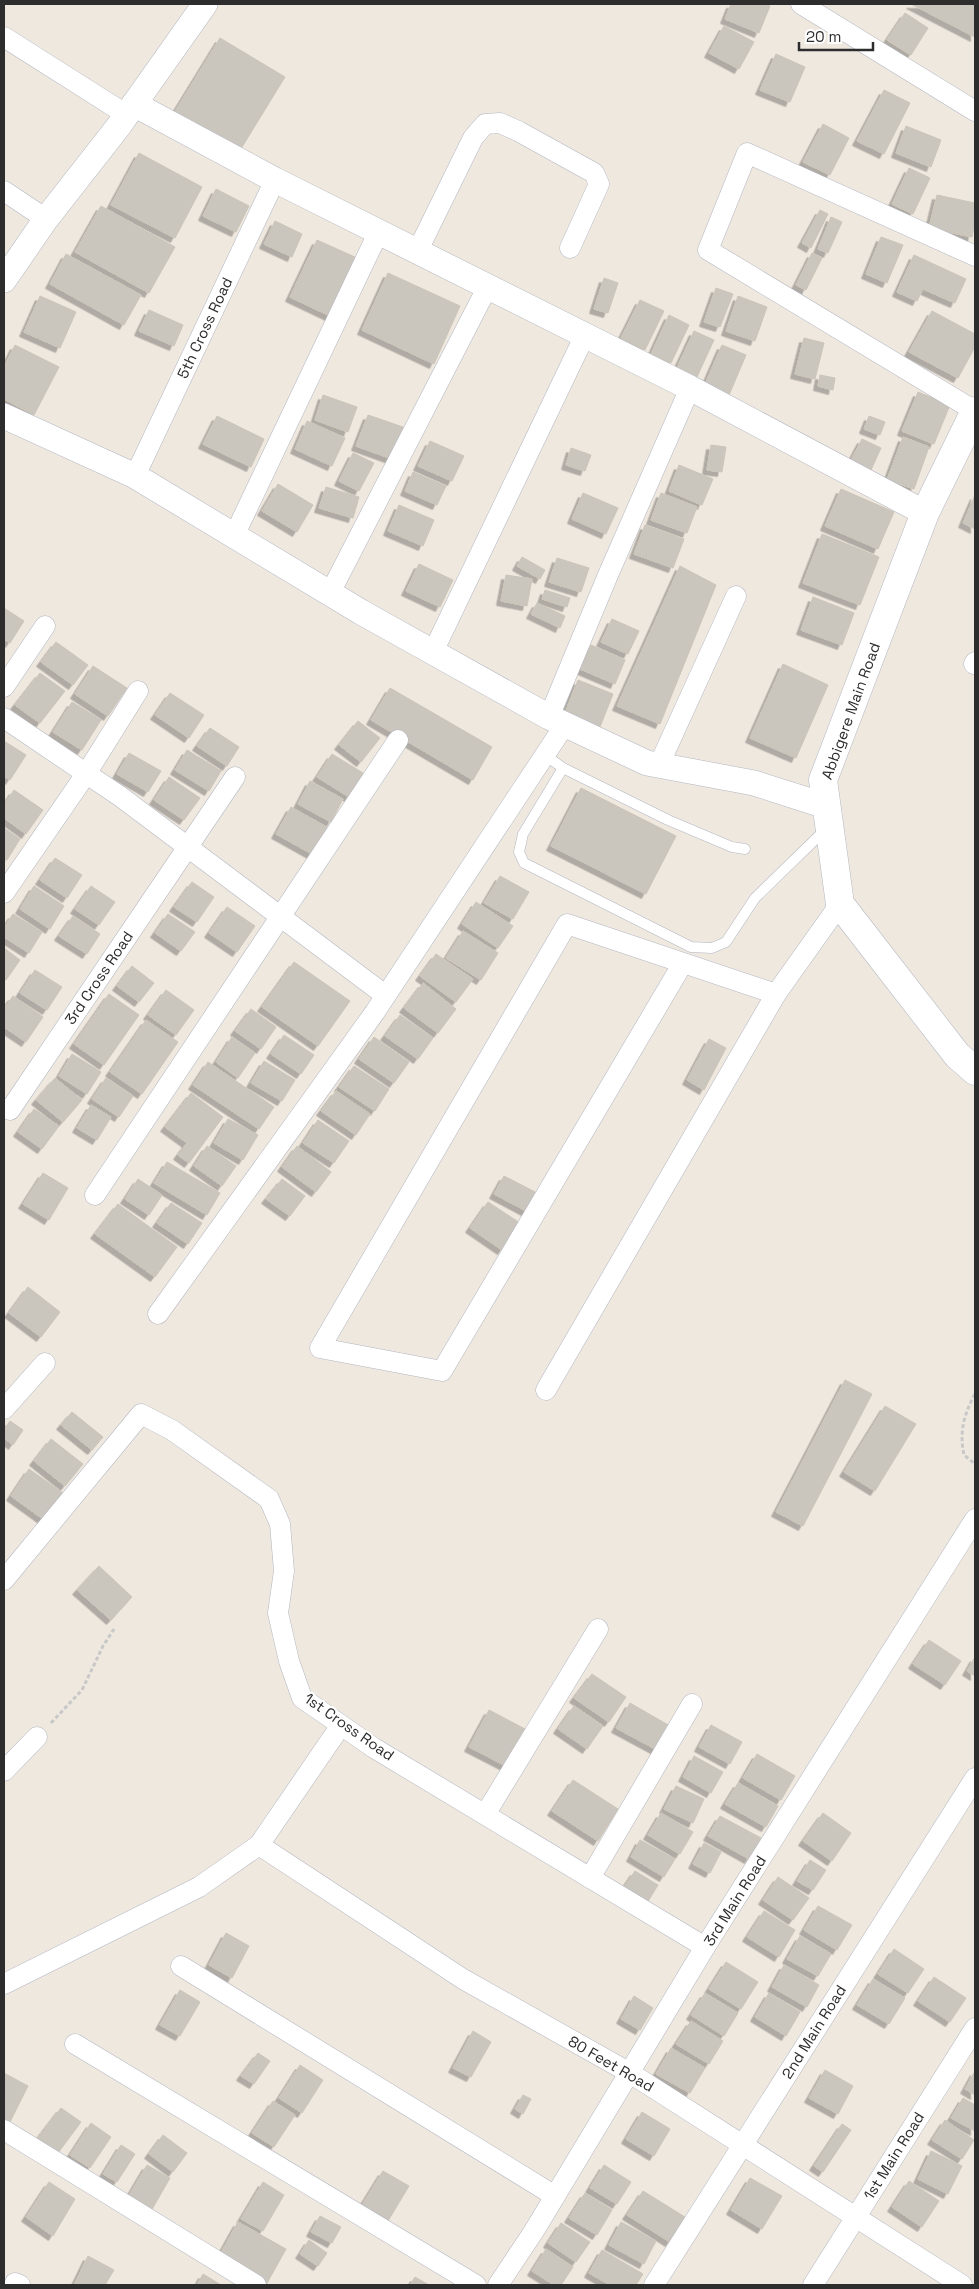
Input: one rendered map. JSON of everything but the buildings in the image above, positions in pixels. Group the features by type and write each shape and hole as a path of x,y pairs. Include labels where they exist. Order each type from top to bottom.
{"main road":[{"name":"Abbigere Main Road","path":"975,411 925,513 823,780 840,904 957,1055 975,1071"}],"street":[{"path":"801,4 975,111"},
{"path":"4,280 46,219 130,110 200,5"},
{"path":"4,37 130,110 418,250 690,388 925,513"},
{"path":"418,250 473,138 485,124 500,123 594,173 600,184 570,248"},
{"path":"975,256 747,153 708,250 975,411"},
{"name":"5th Cross Road","path":"135,476 275,180"},
{"path":"4,191 46,219"},
{"path":"234,536 379,231"},
{"path":"330,593 488,286"},
{"path":"433,652 585,335"},
{"path":"158,1314 375,1012 545,755 608,575 690,388"},
{"path":"4,416 135,476 330,593 557,720 647,763 754,783 828,816"},
{"path":"659,766 736,596"},
{"path":"4,687 45,626"},
{"path":"4,893 86,774 138,691"},
{"path":"4,718 188,847 385,995"},
{"path":"95,1196 282,918 398,740"},
{"name":"3rd Cross Road","path":"10,1110 235,777"},
{"path":"546,1390 776,994 840,904"},
{"path":"683,963 442,1371 320,1348 567,924 776,994"},
{"path":"4,1409 45,1363"},
{"name":"1st Cross Road","path":"4,1579 140,1414 172,1430 269,1499 280,1524 284,1571 278,1613 289,1661 302,1698 374,1748 486,1813 705,1947"},
{"name":"3rd Main Road","path":"498,2285 555,2196 705,1947 975,1519"},
{"path":"486,1813 598,1629"},
{"path":"590,1878 692,1704"},
{"path":"4,1984 200,1887 259,1845 335,1734"},
{"path":"4,1771 37,1738"},
{"name":"2nd Main Road","path":"654,2285 975,1778"},
{"name":"80 Feet Road","path":"259,1845 463,1979 630,2073 743,2144 957,2284"},
{"path":"181,1966 555,2196"},
{"name":"1st Main Road","path":"813,2285 975,2028"},
{"path":"75,2044 476,2285"},
{"path":"4,2130 256,2285"}],"lane":[{"path":"545,755 563,768 668,820 732,847 745,850"},
{"path":"563,768 523,834 519,852 524,863 692,947 712,948 726,942 754,898 828,816"}],"path":[{"path":"975,1394 965,1412 961,1440 964,1455 975,1464"},
{"path":"37,1738 82,1690 103,1646 114,1629"}]}
